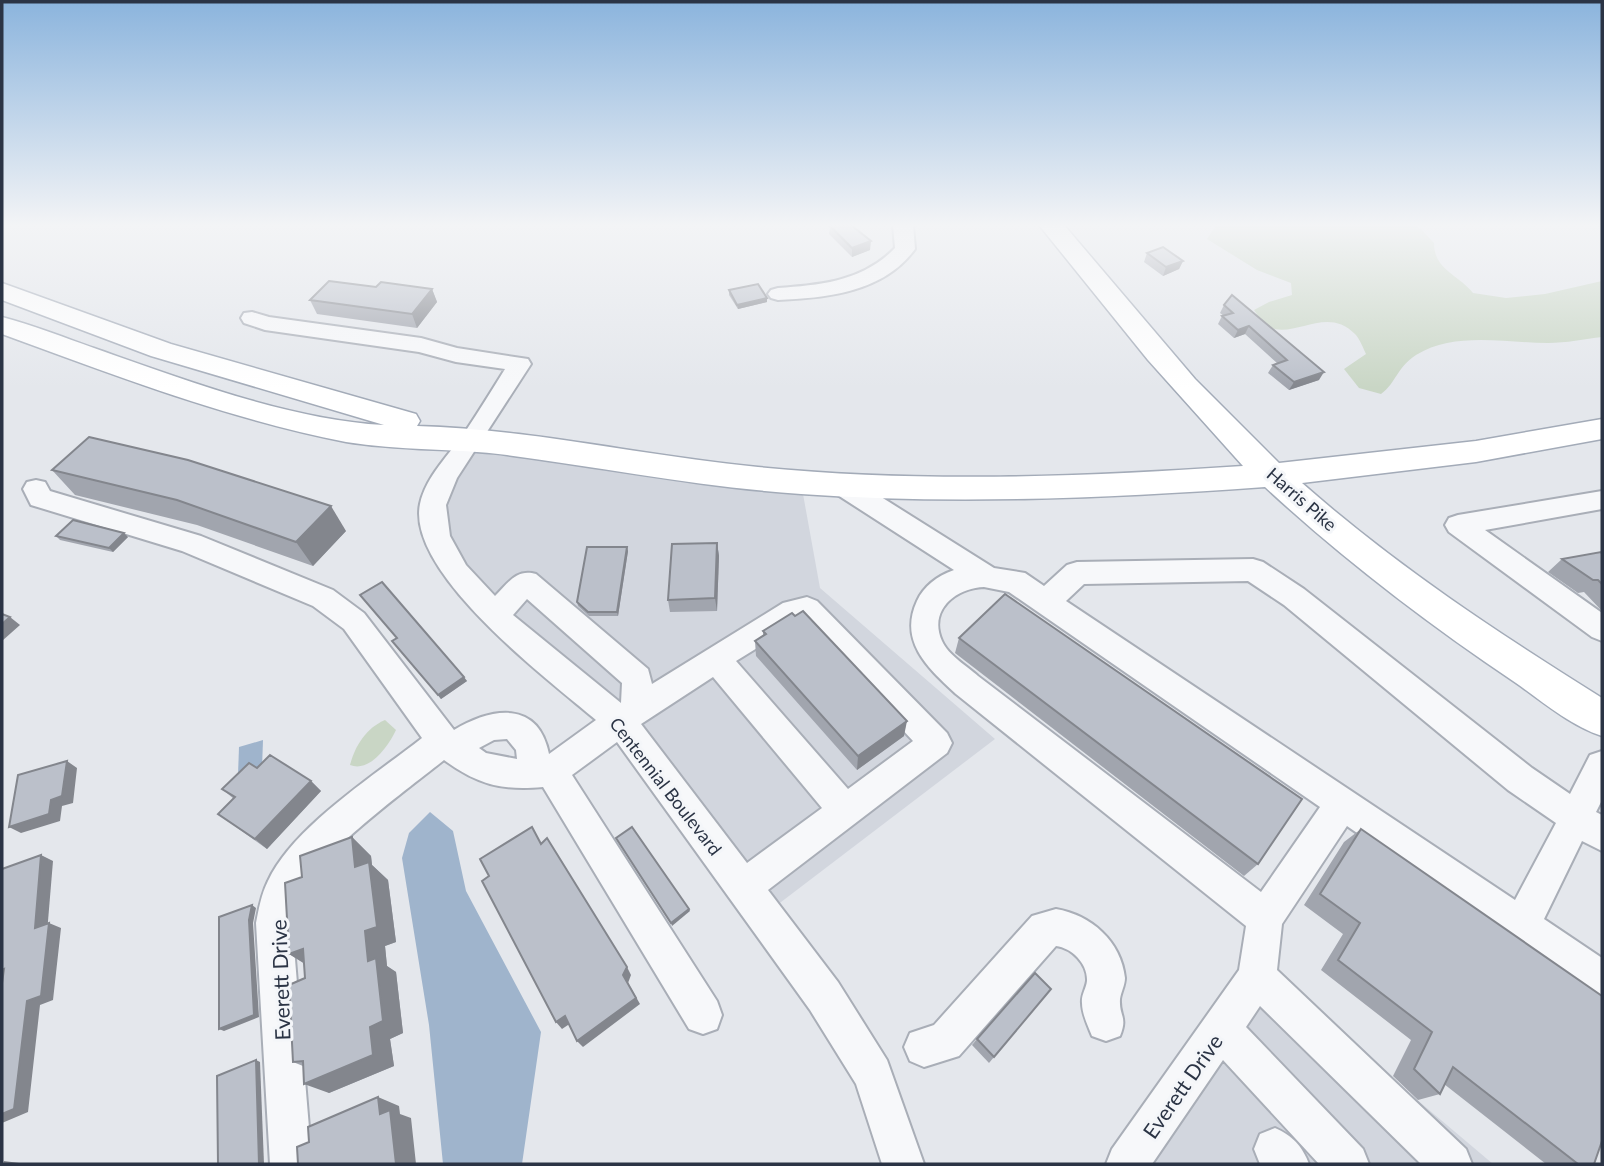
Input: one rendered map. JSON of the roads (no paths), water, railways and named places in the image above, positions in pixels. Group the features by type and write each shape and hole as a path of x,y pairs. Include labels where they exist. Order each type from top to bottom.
{"main road":[{"name":"Harris Pike","path":"1096,279 1172,372 1274,477 1325,521 1434,605 1602,719"},
{"path":"2,291 161,350 472,440"},
{"path":"2,325 157,381 336,429 472,440 726,476 842,485 1019,487 1274,477 1510,447 1602,429"}],"street":[{"path":"778,294 820,292 862,279"},
{"name":"Centennial Boulevard","path":"252,318 265,323 421,345 456,355 520,364 472,440 446,475 433,505 437,536 456,573 487,607 628,716 744,887 824,996 873,1074 903,1164"},
{"path":"842,485 984,576 996,580 1014,580 1602,980"},
{"path":"36,489 40,498 191,543 323,598 354,621 448,745 478,766 512,775 543,772 799,608 799,618 936,743 744,887"},
{"path":"1602,500 1458,525 1602,629"},
{"path":"1046,602 1077,573 1253,570 1294,597 1520,779 1589,826"},
{"path":"984,576 966,575 950,581 929,604 927,640 937,657 967,685 1265,918"},
{"path":"487,607 526,582 637,678 628,716"},
{"path":"739,648 846,811"},
{"name":"Everett Drive","path":"291,1164 274,923 281,892 295,870 325,838 448,745 491,726 508,725 523,733 543,772 703,1016"},
{"path":"1522,925 1589,826 1602,766"},
{"path":"1239,1005 1265,918 1343,803"},
{"path":"924,1047 945,1042 1045,929 1059,925 1070,928 1094,948 1106,981 1100,999 1105,1022"},
{"path":"1239,1005 1348,1164"},
{"path":"1239,1005 1451,1164"},
{"name":"Everett Drive","path":"1126,1164 1239,1005"}],"water":[{"path":"263,740 262,768 238,775 239,747"},
{"path":"430,812 453,831 466,891 541,1032 522,1164 443,1164 429,1025 402,858 409,833"}]}
